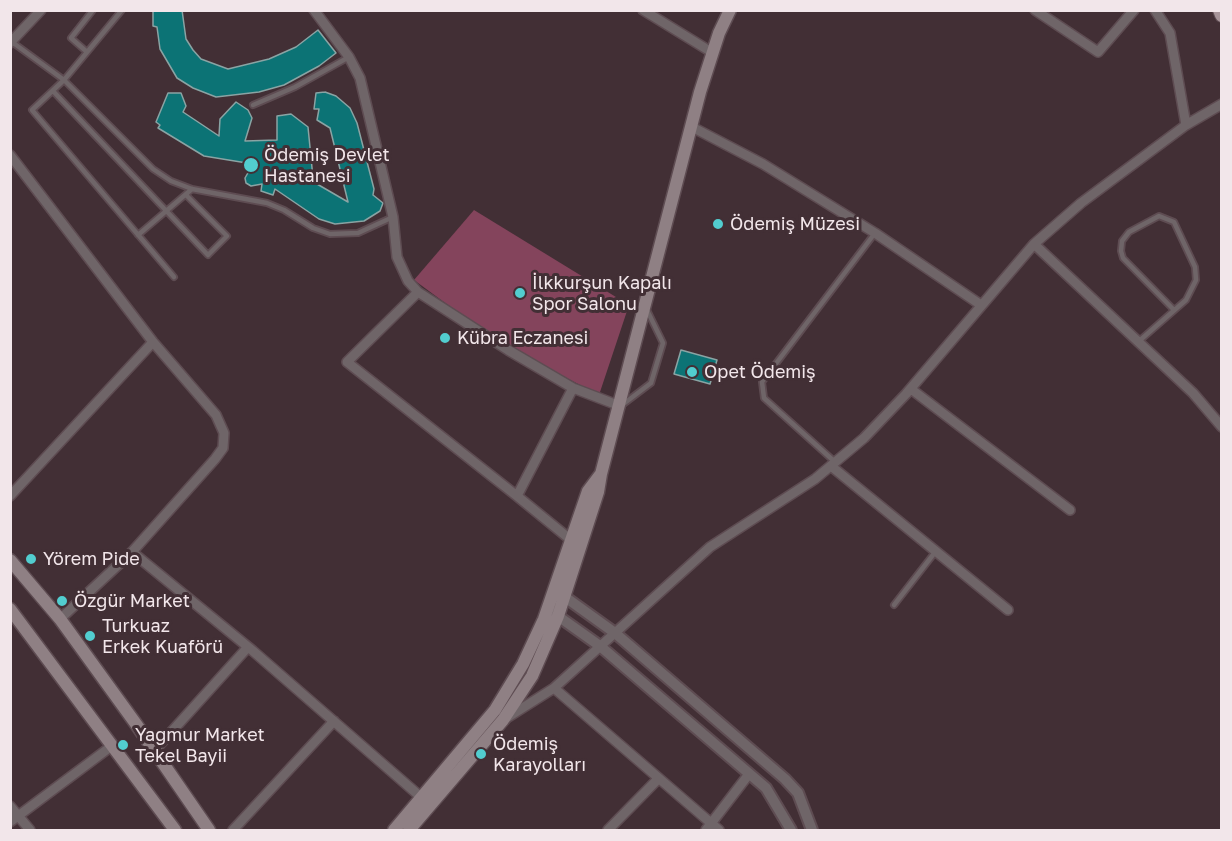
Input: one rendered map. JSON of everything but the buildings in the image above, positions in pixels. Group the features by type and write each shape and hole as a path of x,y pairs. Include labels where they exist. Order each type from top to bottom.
{"main road":[{"path":"394,831 495,710 553,612 565,598 598,492 692,127 713,53 730,10"},
{"path":"1220,10 1221,15"},
{"path":"409,831 503,720 532,676 553,612 554,590 571,540 588,491 601,474"},
{"path":"10,560 60,619 155,750 209,831"},
{"path":"10,609 175,831"}],"street":[{"path":"11,42 41,10"},
{"path":"314,10 350,57 363,89 393,217 399,263 408,281 418,292 573,388 620,406"},
{"path":"644,10 713,53"},
{"path":"1035,10 1098,52 1134,10"},
{"path":"1155,10 1170,33 1186,125"},
{"path":"503,720 554,688 710,547 815,479 864,438 910,389 1034,244 1081,203 1186,125 1221,104"},
{"path":"692,127 763,164 875,233 981,305"},
{"path":"10,155 153,342 216,415 224,433 223,448 132,552 60,619"},
{"path":"1034,244 1192,393 1221,427"},
{"path":"418,292 347,362 571,540"},
{"path":"10,496 153,342"},
{"path":"516,496 573,388"},
{"path":"910,389 1070,510"},
{"path":"833,464 1008,610"},
{"path":"132,552 248,647 422,798"},
{"path":"554,590 615,633 785,779 798,793 812,831"},
{"path":"553,612 600,646 766,788 791,831"},
{"path":"155,750 248,647"},
{"path":"554,688 709,827 719,831"},
{"path":"233,831 334,721"},
{"path":"14,819 113,745"},
{"path":"709,827 749,774"},
{"path":"608,831 658,779"},
{"path":"10,806 14,819 30,831"}],"lane":[{"path":"87,52 71,38 93,10"},
{"path":"122,10 64,80 32,110 174,278"},
{"path":"11,42 64,80 153,169 171,181 192,189 267,203 284,210 313,228 330,234 358,233 393,217"},
{"path":"253,105 295,87 350,57"},
{"path":"53,91 208,255 227,236 187,196"},
{"path":"138,236 187,196 192,189"},
{"path":"1138,342 1174,310 1192,291 1196,280 1195,267 1174,222 1159,216 1129,232 1122,242 1121,251 1123,258 1174,310"},
{"path":"833,464 764,398 762,382 875,233"},
{"path":"620,406 651,383 663,343 645,306"},
{"path":"894,605 936,551"}],"shaded area":[{"name":"İlkkurşun Kapalı Spor Salonu","path":"474,210 629,305 599,395 498,342 414,280"}],"place":[{"name":"Ödemiş Devlet Hastanesi","path":"251,165"},
{"name":"Ödemiş Müzesi","path":"718,224"},
{"name":"İlkkurşun Kapalı Spor Salonu","path":"520,293"},
{"name":"Kübra Eczanesi","path":"445,338"},
{"name":"Opet Ödemiş","path":"692,372"},
{"name":"Yörem Pide","path":"31,559"},
{"name":"Özgür Market","path":"62,601"},
{"name":"Turkuaz Erkek Kuaförü","path":"90,636"},
{"name":"Yağmur Market Tekel Bayii","path":"123,745"},
{"name":"Ödemiş Karayolları","path":"481,754"}]}
